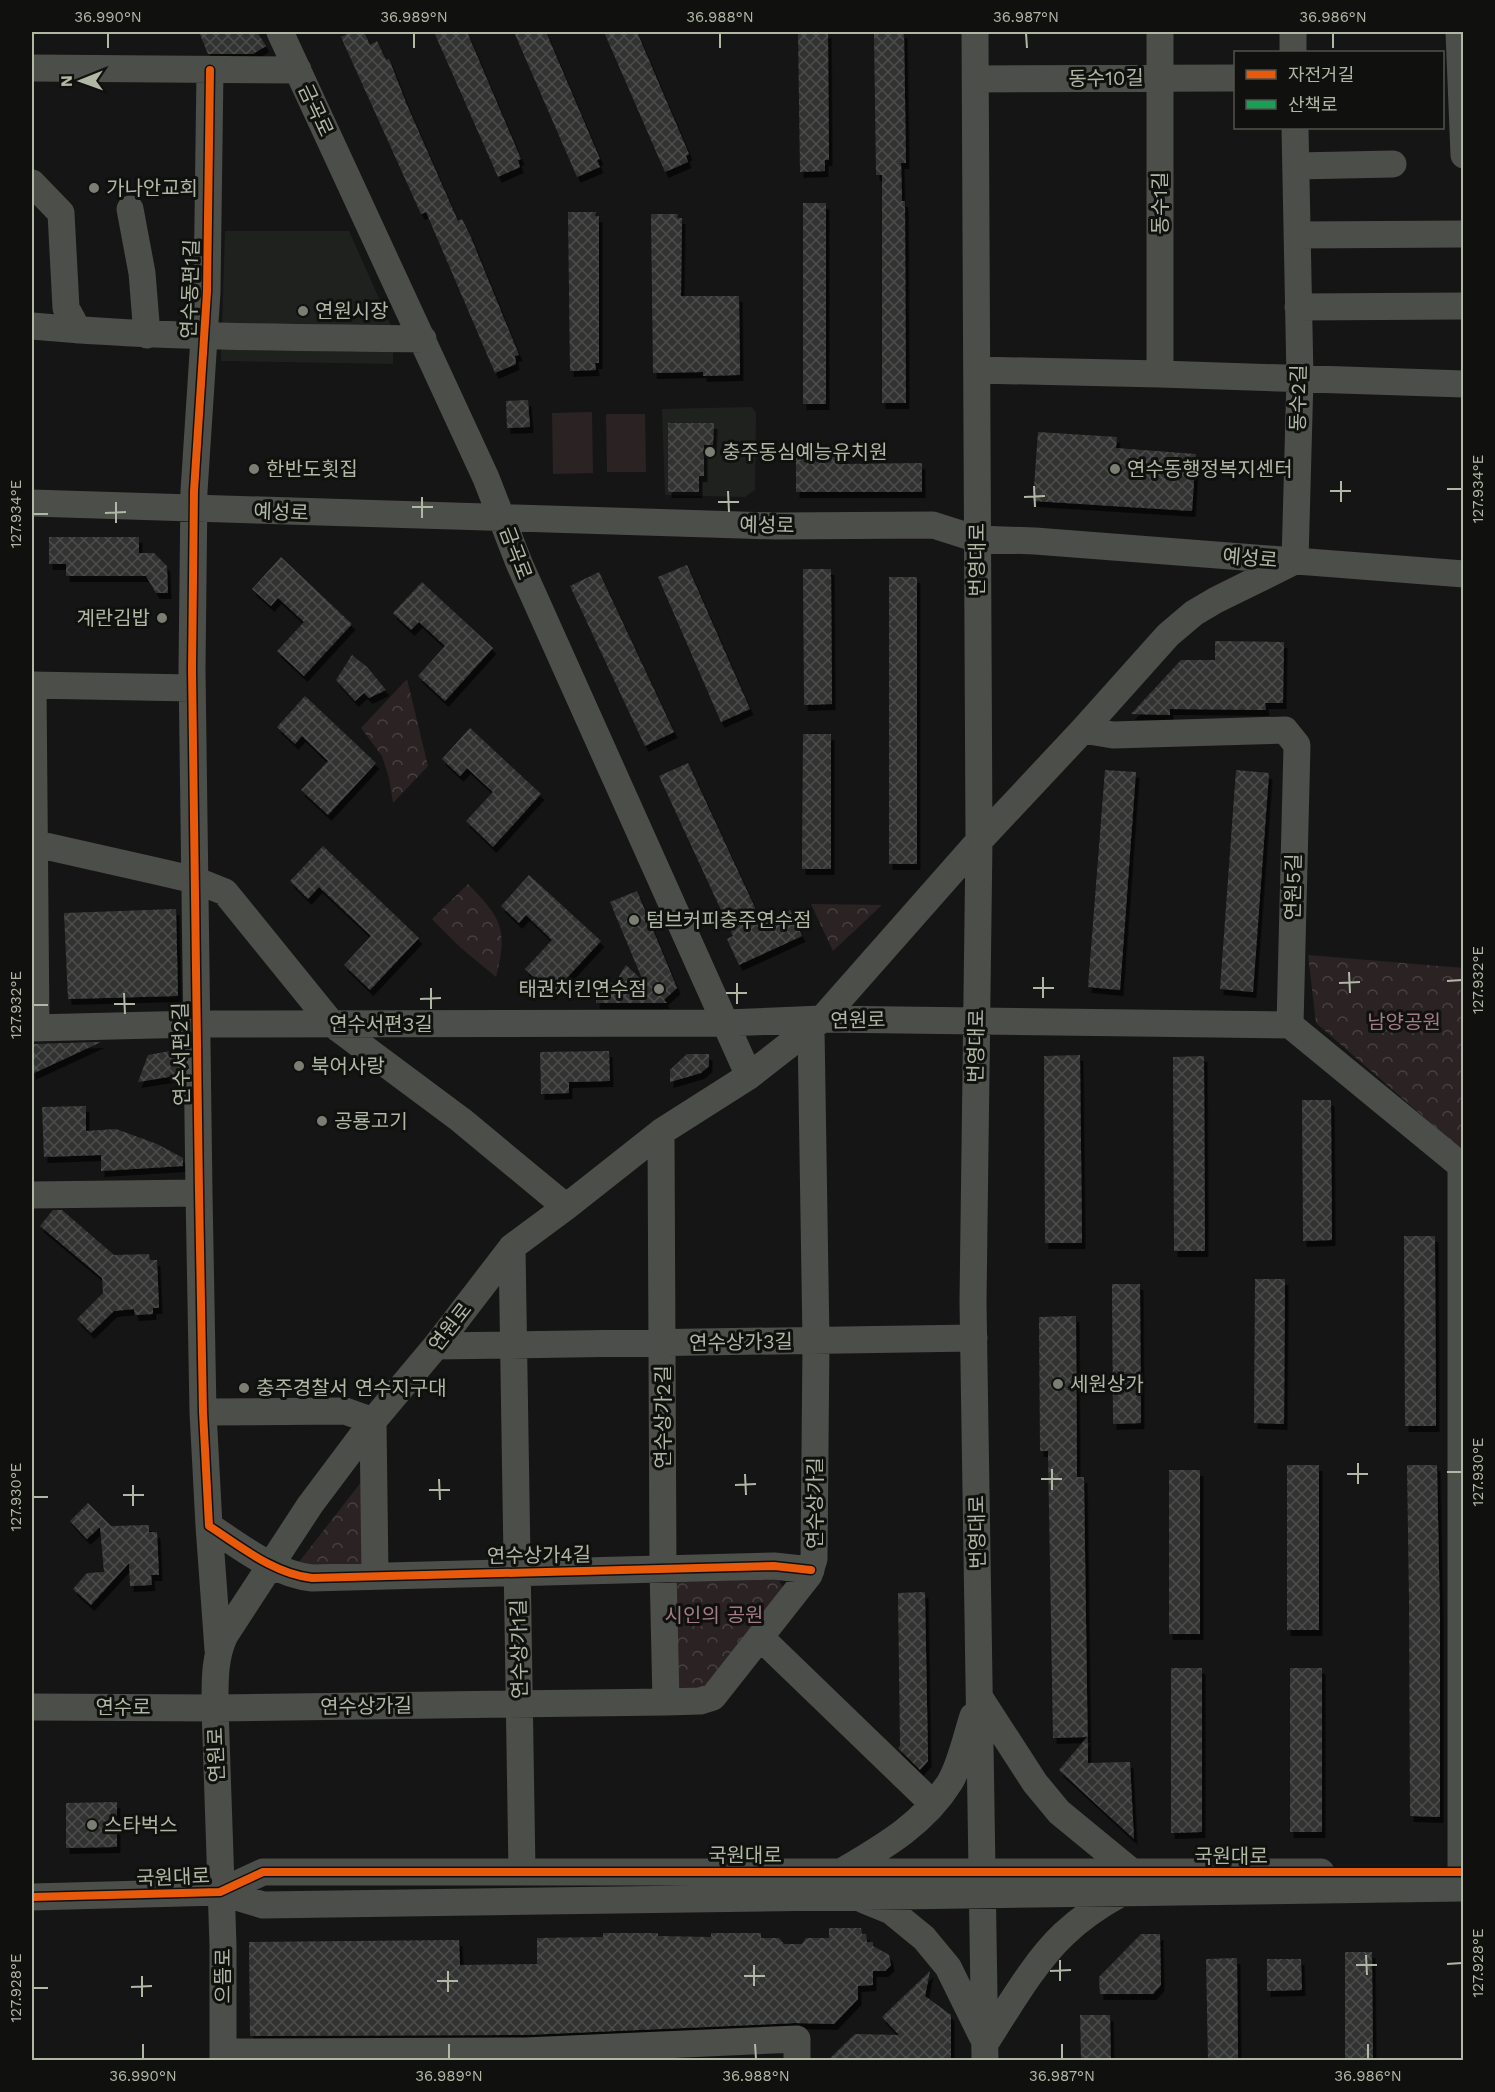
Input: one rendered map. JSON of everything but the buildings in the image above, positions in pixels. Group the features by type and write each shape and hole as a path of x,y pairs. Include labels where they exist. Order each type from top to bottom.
{"street":[{"name":"금곡로","path":"280,32 423,339 503,518 519,563 749,1076"},
{"name":"번영대로","path":"975,32 979,841 974,1338 985,2051"},
{"name":"동수1길","path":"1160,32 1160,374"},
{"path":"1293,32 1293,51"},
{"path":"1459,32 1455,80 1464,155"},
{"path":"32,68 298,70"},
{"name":"연수동편1길","path":"194,509 205,337 210,70"},
{"name":"동수10길","path":"976,79 1234,78"},
{"name":"동수2길","path":"1294,561 1300,378 1295,129"},
{"path":"1296,166 1393,164"},
{"path":"32,183 62,213 66,308 78,330"},
{"path":"130,209 142,273 147,335"},
{"path":"1297,235 1464,234"},
{"path":"1298,307 1464,306"},
{"name":"연수동편1길","path":"32,326 205,337 423,339"},
{"path":"977,370 1464,384"},
{"name":"예성로","path":"32,503 775,526 933,525 977,539 1035,540 1464,574"},
{"name":"연수서편2길","path":"194,509 192,688 203,1412 218,1650"},
{"path":"816,1024 979,841 1168,635 1194,613 1216,600 1294,561"},
{"path":"32,685 192,688"},
{"name":"연수서편3길","path":"32,685 34,1028 197,1024 816,1024"},
{"name":"연원5길","path":"1083,730 1113,735 1285,730 1296,745 1290,1024"},
{"path":"33,843 195,880 225,891 332,1024 461,1120 566,1208"},
{"name":"연원로","path":"220,1892 215,1708 218,1650 225,1635 310,1505 373,1421 436,1346 512,1247 566,1208 661,1132 749,1076 816,1024 924,1019 976,1022 1290,1024"},
{"name":"연수상가길","path":"215,1708 666,1702 700,1701 713,1697 809,1575 814,1559 816,1024"},
{"path":"1290,1024 1462,1168 1463,1877"},
{"name":"연수상가2길","path":"661,1132 663,1569 666,1702"},
{"path":"32,1195 199,1193"},
{"name":"연수상가1길","path":"512,1247 522,1872"},
{"name":"연수상가3길","path":"436,1346 974,1338"},
{"path":"203,1412 345,1411 373,1421 375,1576"},
{"path":"209,1526 271,1565"},
{"name":"연수상가4길","path":"271,1565 299,1577 774,1566 811,1570"},
{"path":"760,1637 933,1804"},
{"path":"841,1872 897,1838 924,1816 952,1780 980,1698"},
{"path":"980,1698 1035,1783 1059,1812 1127,1883 1063,1935 1029,1976 985,2051"},
{"name":"연수로","path":"32,1707 215,1708"},
{"name":"국원대로","path":"220,1892 263,1872 841,1872 983,1884 1463,1877"},
{"name":"국원대로","path":"32,1898 220,1892 263,1905 857,1898 983,1884"},
{"name":"으뜸로","path":"220,1892 223,1945 223,2056"},
{"path":"857,1898 891,1911 924,1938 948,1967 985,2051"},
{"path":"223,2056 525,2051 797,2039 797,2061"}],"shaded area":[{"name":"연원시장","path":"225,231 349,231 393,330 393,364 221,361"},
{"name":"충주동심예능유치원","path":"752,407 756,413 755,490 745,497 665,495 662,409"}],"green space":[{"path":"592,412 593,473 553,474 552,413"},
{"path":"606,414 645,414 646,472 607,472"},
{"path":"407,679 428,766 393,803 389,778 382,756 361,728"},
{"path":"468,884 495,916 499,926 501,947 496,977 461,948 432,919"},
{"path":"811,904 882,905 833,951"},
{"name":"남양공원","path":"1308,955 1463,968 1463,1151 1316,1023"},
{"path":"362,1481 367,1561 357,1567 300,1568 299,1562"},
{"name":"시인의 공원","path":"671,1573 775,1573 786,1593 709,1693 673,1694"}],"cycle path":[{"path":"210,70 207,292 194,491 192,669 203,1412 209,1526 271,1565 312,1578 774,1566 811,1570"},
{"path":"32,1897 220,1892 263,1872 1464,1872"}],"place":[{"name":"가나안교회","path":"94,188"},
{"name":"연원시장","path":"303,311"},
{"name":"충주동심예능유치원","path":"710,452"},
{"name":"한반도횟집","path":"254,469"},
{"name":"연수동행정복지센터","path":"1115,469"},
{"name":"계란김밥","path":"162,618"},
{"name":"텀브커피충주연수점","path":"634,920"},
{"name":"태권치킨연수점","path":"659,989"},
{"name":"북어사랑","path":"299,1066"},
{"name":"공룡고기","path":"322,1121"},
{"name":"세원상가","path":"1058,1384"},
{"name":"충주경찰서 연수지구대","path":"244,1388"},
{"name":"스타벅스","path":"92,1825"}]}
